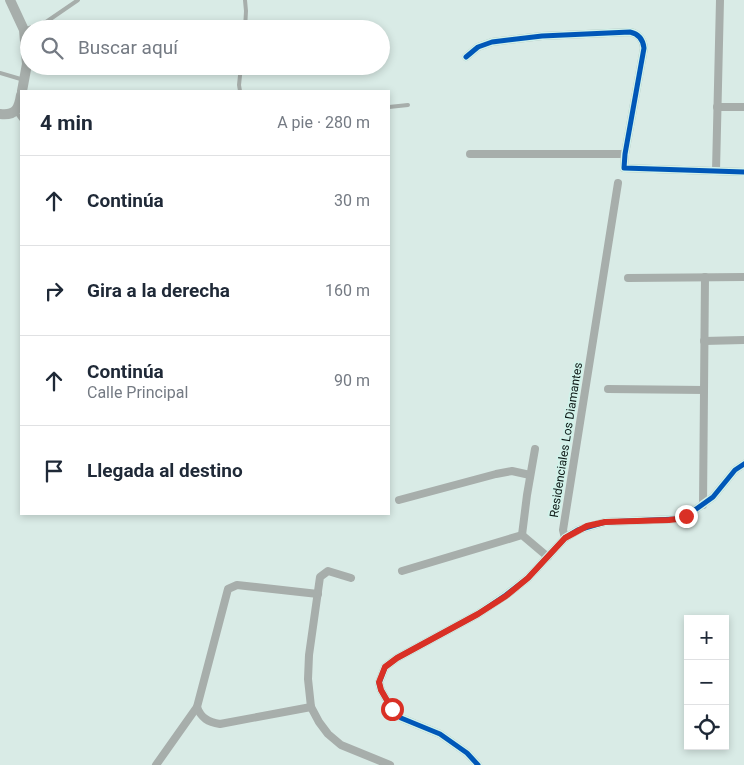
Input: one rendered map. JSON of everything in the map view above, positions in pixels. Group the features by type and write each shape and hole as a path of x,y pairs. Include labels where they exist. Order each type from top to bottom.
{"street":[{"path":"10,0 20,21"},
{"path":"716,171 720,0"},
{"path":"466,57 484,44 521,38 630,32 636,34 641,38 644,48 624,167 626,169 744,172"},
{"path":"22,90 25,75"},
{"path":"0,114 18,115 20,102"},
{"path":"717,107 744,107"},
{"path":"470,154 625,154"},
{"name":"Residenciales Los Diamantes","path":"565,538 563,530 618,183"},
{"path":"702,505 705,277"},
{"path":"628,278 744,277"},
{"path":"704,341 744,340"},
{"path":"608,388 704,390"},
{"path":"522,535 530,475 536,449"},
{"path":"478,765 467,753 440,734 401,718 392,709 381,690 379,682 385,667 397,658 478,614 506,596 528,578 565,538 587,526 605,522 678,519 692,512 713,496 735,470 744,464"},
{"path":"399,500 496,474 512,471 530,475"},
{"path":"522,535 548,557"},
{"path":"402,571 522,535"},
{"path":"351,578 328,571 320,576 309,655 308,679 311,707 328,734 341,745 380,763 390,765"},
{"path":"156,765 197,707 228,589 232,585 237,585 318,594"},
{"path":"197,707 200,714 206,720 220,724 311,707"}],"lane":[{"path":"49,20 78,0"},
{"path":"244,0 246,20"},
{"path":"0,73 24,80"},
{"path":"240,75 240,90"},
{"path":"390,107 408,105"}],"cycle path":[{"path":"466,57 478,47 492,42 542,36 630,32 636,34 643,42 644,48 624,168 744,172"},
{"path":"478,765 467,753 440,734 401,718 392,709 379,683 385,667 397,658 478,614 506,595 528,578 565,538 578,530 605,522 677,519 692,512 713,497 735,470 744,464"}],"route":[{"path":"392,709 385,699 379,682 385,667 397,658 478,614 506,596 528,578 565,538 587,526 605,522 669,520 686,516"}]}
